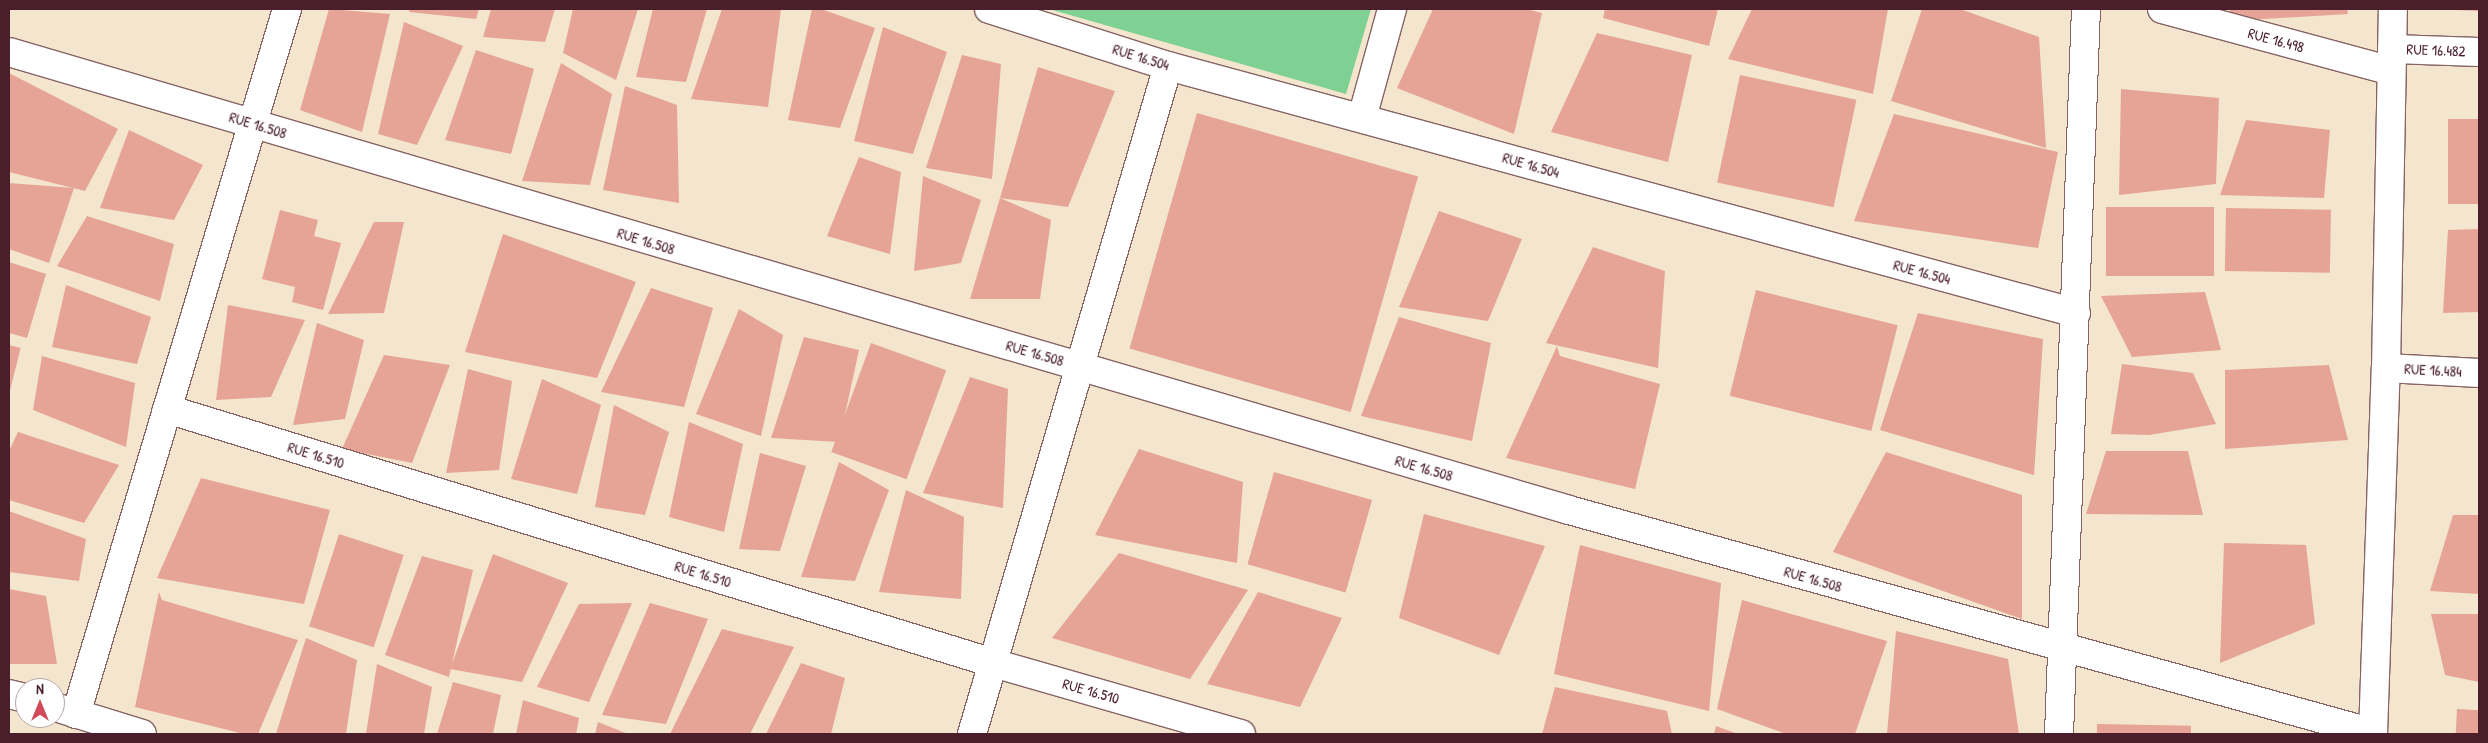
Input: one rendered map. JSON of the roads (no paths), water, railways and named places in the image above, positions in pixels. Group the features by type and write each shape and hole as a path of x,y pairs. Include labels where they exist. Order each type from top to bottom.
{"street":[{"path":"142,734 66,710 167,409 287,9"},
{"name":"RUE 16.504","path":"989,9 1168,66 2076,314"},
{"path":"1362,118 1392,9"},
{"path":"2060,734 2086,9"},
{"name":"RUE 16.498","path":"2162,9 2391,60"},
{"path":"2373,734 2386,368 2393,9"},
{"name":"RUE 16.508","path":"9,52 666,247 1569,510 2373,734"},
{"name":"RUE 16.482","path":"2391,60 2479,52"},
{"path":"972,734 1078,366 1168,66"},
{"name":"RUE 16.484","path":"2386,368 2479,372"},
{"name":"RUE 16.510","path":"167,409 993,663 1241,734"}]}
